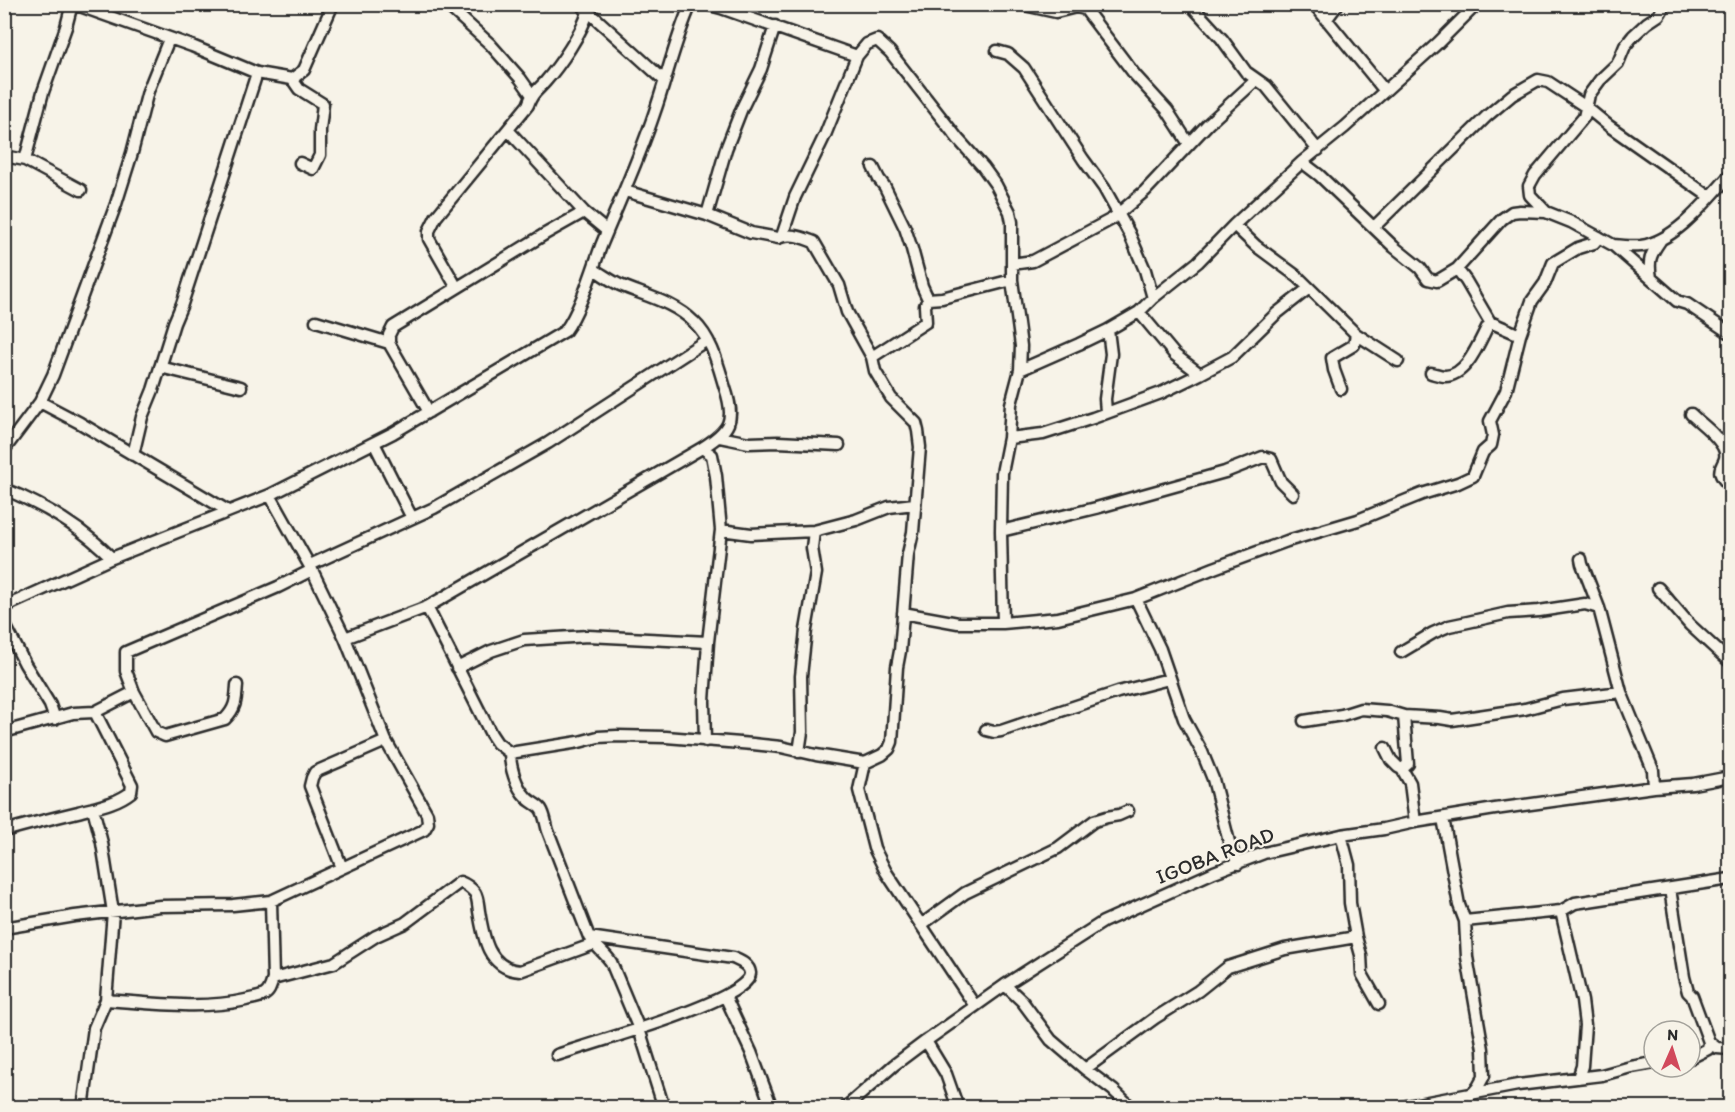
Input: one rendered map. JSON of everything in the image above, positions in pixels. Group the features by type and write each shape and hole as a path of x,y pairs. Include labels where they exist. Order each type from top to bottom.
{"street":[{"path":"25,160 43,92 73,4 192,46 257,73 292,79 304,70 332,5"},
{"path":"446,4 490,44 532,95"},
{"path":"4,607 112,558 270,495 374,443 565,331 574,316 625,191 665,81 680,29 691,4"},
{"path":"706,4 857,56"},
{"path":"1020,4 1056,12 1076,7 1085,9 1135,75 1167,110 1189,144"},
{"path":"1190,4 1222,39 1246,72 1266,86 1318,150"},
{"path":"1314,4 1385,90"},
{"path":"1326,20 1338,4"},
{"path":"1020,370 1108,330 1139,312 1198,262 1302,162 1438,43 1477,4"},
{"path":"1546,212 1530,195 1529,186 1535,175 1584,117 1589,95 1600,80 1618,63 1624,46 1647,23 1659,15 1662,10 1660,4"},
{"path":"458,288 429,239 429,231 436,217 528,105 532,95 545,83 569,49 585,24 584,8"},
{"path":"584,8 665,81"},
{"path":"707,215 726,149 761,69 775,26"},
{"path":"4,450 40,402 57,365 104,239 132,153 148,92 169,39"},
{"path":"782,236 795,197 825,135 857,56 872,40 877,40 926,95 958,139 983,167 1010,212 1012,280 1021,346 1020,370 1011,404 1009,438 1002,473 1003,623"},
{"path":"997,51 1008,54 1024,68 1104,188 1119,212 1146,270 1153,298"},
{"path":"133,455 142,417 153,390 257,73"},
{"path":"292,79 298,89 323,104 320,155 314,168 300,163"},
{"path":"1012,264 1034,261 1112,219 1145,190 1256,80"},
{"path":"1374,227 1487,116 1512,95 1538,80 1548,82 1586,107 1643,151 1660,160 1710,197"},
{"path":"508,130 584,212 608,231"},
{"path":"4,156 25,160 81,190"},
{"path":"1302,162 1420,268 1428,279 1437,281 1457,269 1502,219 1512,212 1546,212 1571,222 1613,245 1677,301 1687,304 1731,333"},
{"path":"872,357 926,322 925,306 928,299 905,228 873,167"},
{"path":"1651,279 1649,265 1652,253 1660,241 1682,224 1731,175"},
{"path":"510,753 598,737 666,737 781,747 864,763 882,755 889,749 892,742 897,667 908,554 913,532 920,447 916,423 891,398 875,372 872,357 847,312 838,285 814,242 796,236 778,238 760,236 707,215 625,191"},
{"path":"429,412 389,343 389,335 393,327 584,212"},
{"path":"786,222 796,236"},
{"path":"1234,225 1256,246 1309,288 1356,334 1398,361"},
{"path":"903,612 958,623 1003,623 1058,618 1136,599 1214,568 1358,520 1473,476 1483,452 1491,445 1493,435 1490,422 1506,392 1520,335 1532,301 1545,283 1553,263 1578,248 1594,243 1599,237"},
{"path":"1613,245 1641,246 1660,241"},
{"path":"345,638 427,607 702,448 720,437 727,429 729,400 715,355 695,322 676,309 618,284 593,268"},
{"path":"1457,269 1475,294 1490,322 1520,335"},
{"path":"928,299 942,298 1012,280"},
{"path":"1009,438 1043,434 1093,418 1161,393 1200,374 1232,357 1276,314 1309,288"},
{"path":"1139,312 1175,355 1200,374"},
{"path":"316,321 389,343"},
{"path":"1431,373 1445,376 1457,374 1469,362 1490,322"},
{"path":"1106,412 1105,399 1111,354 1108,330"},
{"path":"1341,389 1332,358 1354,345 1356,334"},
{"path":"237,685 236,705 225,719 165,736 156,732 135,692 126,670 126,652 268,591 434,508 548,443 707,340"},
{"path":"160,367 241,387"},
{"path":"40,402 80,423 228,511"},
{"path":"1691,414 1719,441 1725,450 1719,471 1721,477 1731,486"},
{"path":"720,437 749,443 839,445"},
{"path":"374,443 412,518"},
{"path":"702,448 712,455 721,530 708,642 704,701 705,741"},
{"path":"1001,531 1096,508 1226,472 1263,457 1271,459 1281,482 1293,494"},
{"path":"4,489 31,500 67,522 96,542 112,558"},
{"path":"4,927 160,906 233,906 271,901 424,830 428,823 427,814 386,741 345,638 311,568 270,495"},
{"path":"721,530 751,534 814,531 856,520 889,507 914,504"},
{"path":"800,752 801,676 816,573 812,548 814,531"},
{"path":"1581,559 1599,608 1621,692 1653,770 1654,787"},
{"path":"1658,588 1690,625 1731,662"},
{"path":"1136,599 1160,649 1184,719 1202,752 1213,779 1229,842 1238,864"},
{"path":"1401,652 1433,633 1458,624 1508,613 1586,604 1599,608"},
{"path":"427,607 491,734 497,743 510,753 512,767 522,792 543,813 592,941 611,962 639,1029 664,1107"},
{"path":"4,624 50,705 55,719"},
{"path":"457,668 490,651 524,640 588,636 708,642"},
{"path":"986,730 994,732 1118,692 1169,679"},
{"path":"4,732 73,713 95,712 135,692"},
{"path":"1304,721 1361,709 1452,720 1525,709 1563,699 1621,692"},
{"path":"4,831 93,808 131,792 132,785 95,712"},
{"path":"1402,769 1408,764 1404,716"},
{"path":"342,868 310,786 312,778 315,772 386,741"},
{"path":"1385,748 1391,760 1402,769 1410,783 1415,822"},
{"path":"864,763 859,790 873,848 886,872 975,1006"},
{"name":"IGOBA ROAD","path":"845,1107 926,1041 1005,985 1103,922 1264,853 1341,835 1415,822 1731,777"},
{"path":"82,1107 94,1028 106,1000 112,912 102,843 93,808"},
{"path":"921,925 965,893 1058,848 1094,822 1128,811"},
{"path":"1443,818 1459,905 1465,921 1467,957 1483,1049 1484,1076 1478,1088 1471,1095"},
{"path":"1341,835 1349,865 1350,903 1361,956 1362,974 1379,1004"},
{"path":"1465,921 1561,911 1575,903 1731,879"},
{"path":"273,979 334,963 376,936 405,923 460,882 475,893 484,939 490,952 495,959 511,970 520,971 592,941 733,958 747,966 750,976 745,983 725,996 639,1029 557,1055"},
{"path":"1671,890 1684,978 1709,1042 1708,1049 1702,1052"},
{"path":"106,1000 204,1004 237,1002 267,993 273,979 271,901"},
{"path":"1561,911 1582,1001 1585,1024 1582,1066 1578,1078"},
{"path":"1085,1069 1155,1018 1198,991 1228,967 1286,949 1356,937"},
{"path":"1005,985 1022,1002 1051,1040 1132,1107"},
{"path":"725,996 751,1052 772,1107"},
{"path":"926,1041 946,1074 958,1107"},
{"path":"1709,1042 1722,1049 1731,1049"},
{"path":"1396,1107 1496,1089 1602,1075 1642,1065"},
{"path":"1484,1076 1496,1089"}]}
